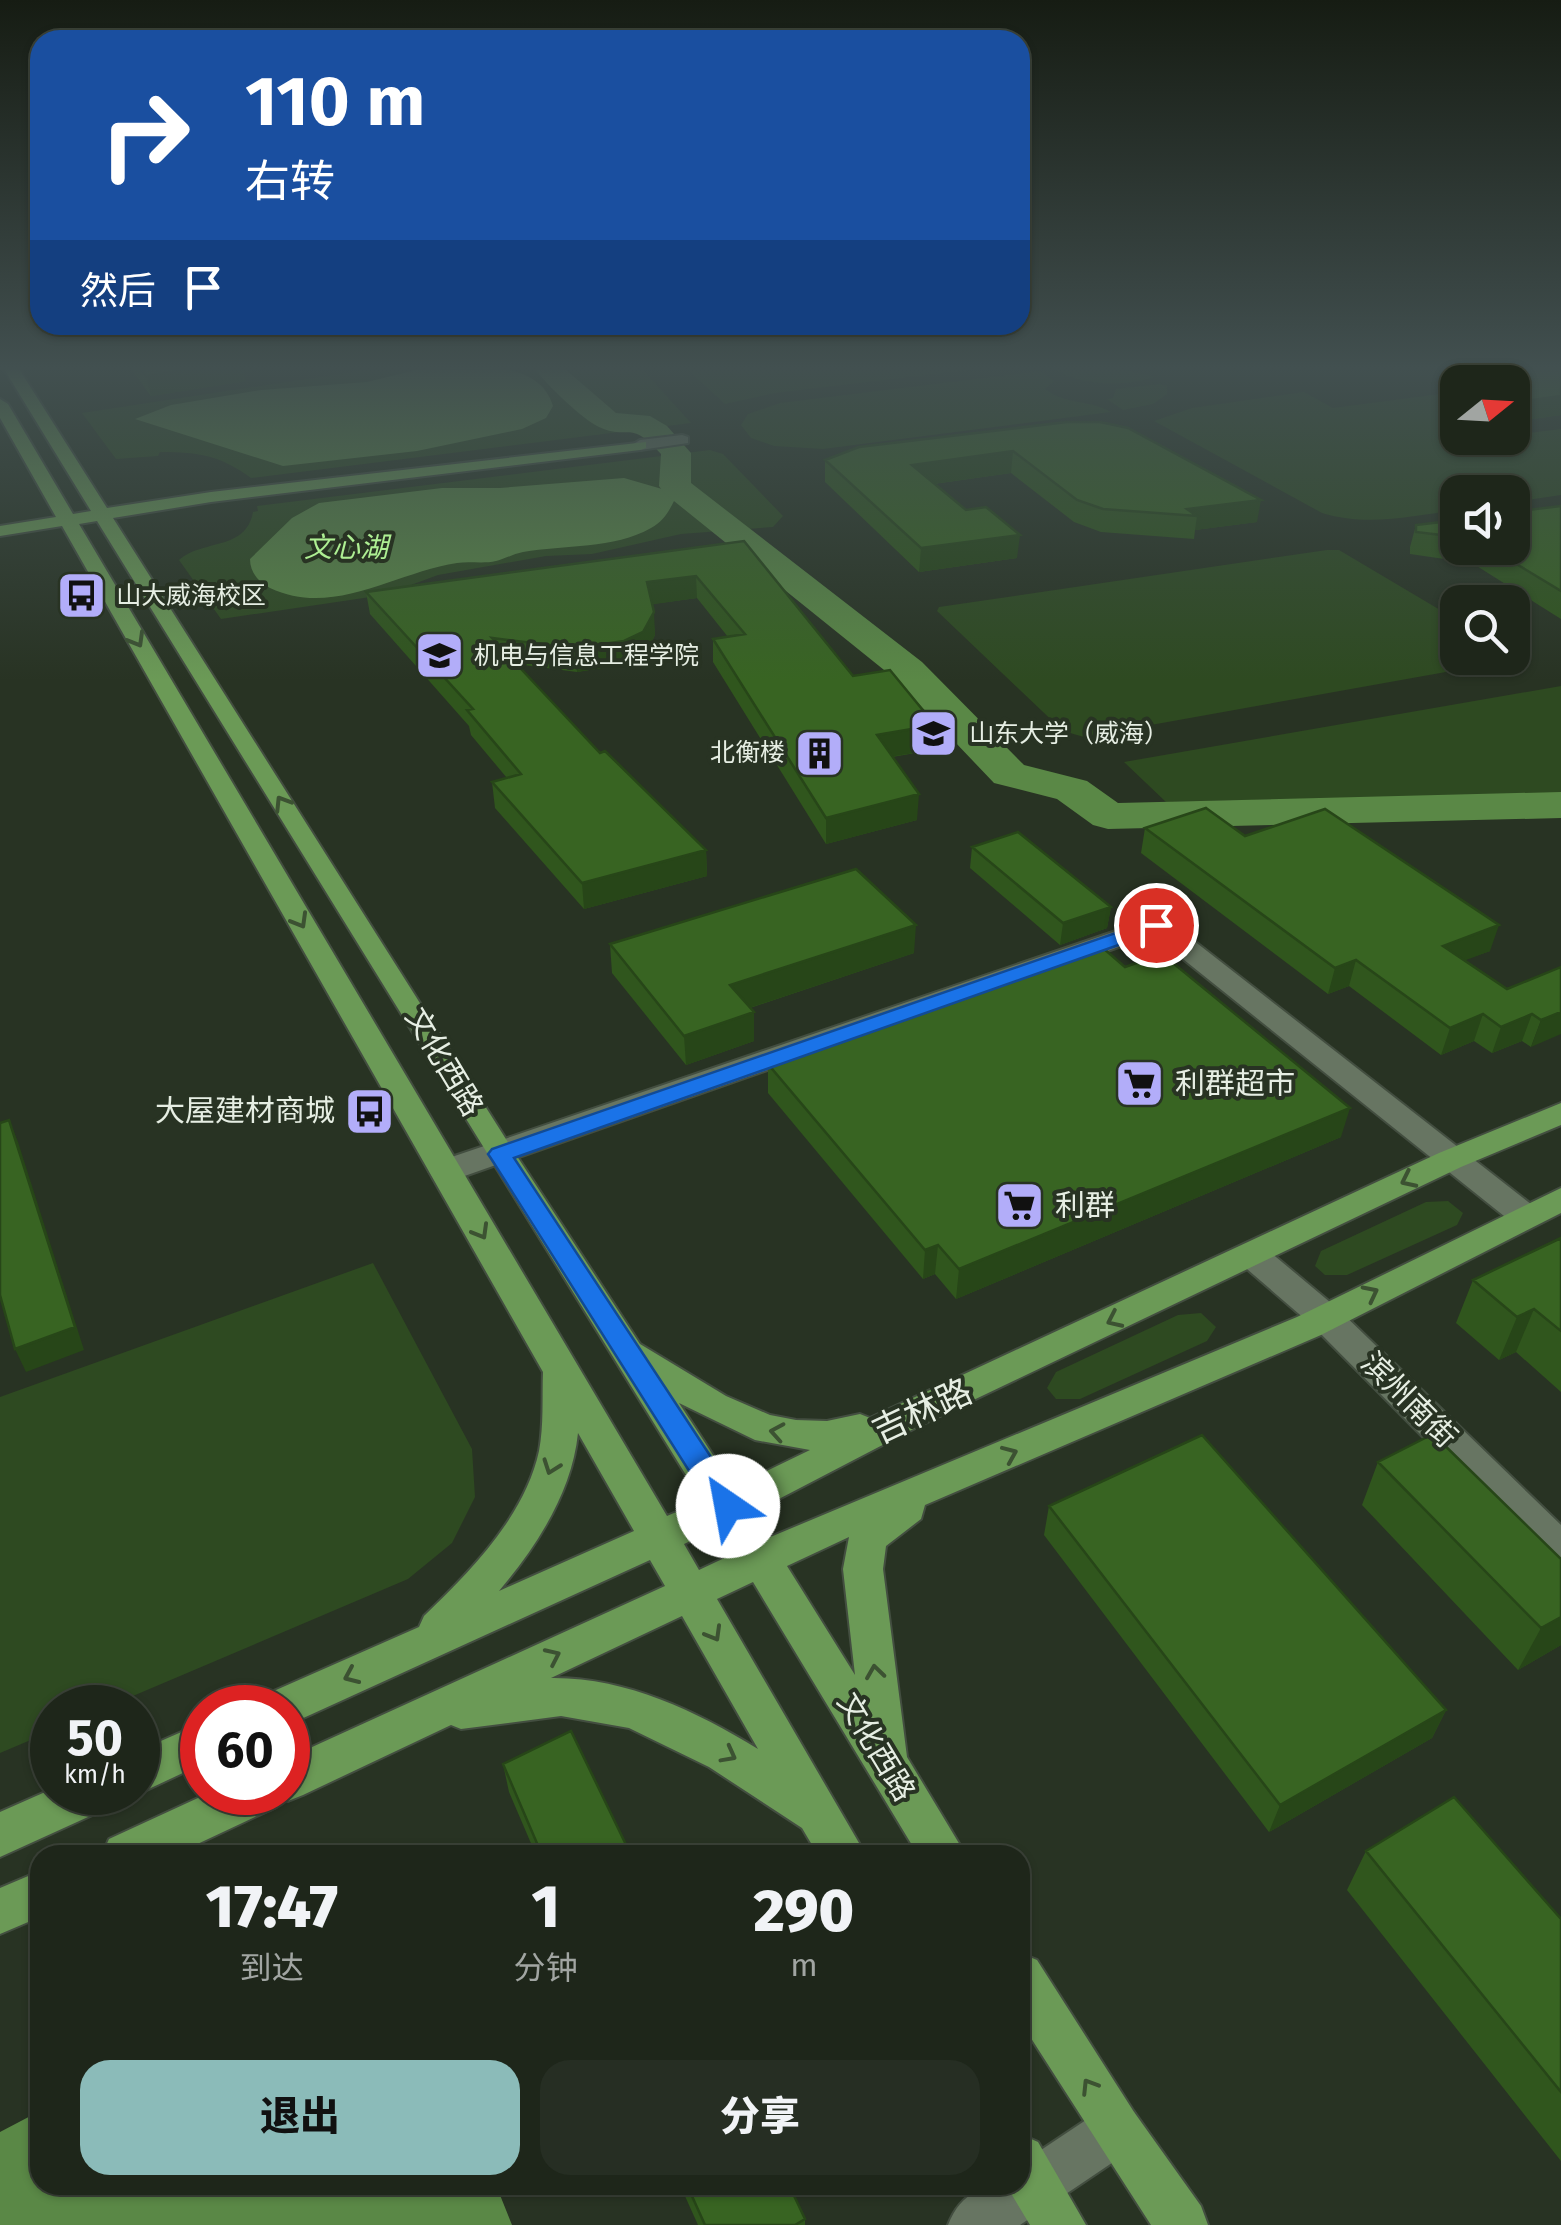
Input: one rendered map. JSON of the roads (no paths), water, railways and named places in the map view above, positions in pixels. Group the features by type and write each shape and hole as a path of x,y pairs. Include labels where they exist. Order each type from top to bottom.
{"main road":[{"path":"0,523 21,514 39,497 40,473"},
{"name":"文化西路","path":"40,473 837,1845"},
{"name":"文化西路","path":"75,473 100,514 136,541 500,1154 728,1506 937,1845"},
{"path":"78,473 108,492 211,496"},
{"path":"0,535 67,519 211,496 406,473"},
{"path":"136,541 163,515 211,496"},
{"path":"0,535 56,543 81,554 94,566"},
{"name":"吉林路","path":"310,1695 786,1480 906,1416 1450,1160 1561,1113"},
{"path":"310,1770 761,1559 1325,1317 1561,1199"},
{"path":"625,1349 714,1406 767,1433 829,1438 906,1416"},
{"path":"422,1644 466,1603 531,1515 556,1457 561,1370"},
{"path":"888,1768 866,1604 863,1569 868,1538 944,1481"},
{"path":"434,1712 561,1697 629,1708 736,1758 820,1816"},
{"path":"0,1835 44,1815"},
{"path":"146,1845 211,1815"},
{"path":"0,1911 30,1898"},
{"path":"1030,1994 1182,2225"}],"street":[{"path":"445,1170 1156,925 1524,1216"},
{"name":"滨州南街","path":"1252,1255 1325,1317 1561,1550"},
{"path":"1038,2190 1116,2130"},
{"path":"974,2225 1029,2195"}],"water":[{"name":"文心湖","path":"624,478 669,491 675,499 656,525 621,540 523,552 491,562 457,563 341,596 317,598 270,588 256,576 250,564 250,559 292,518 319,503 442,488 500,488"},
{"path":"30,2116 30,2195 500,2195 512,2225 0,2225 0,2132"}],"waterway":[{"path":"675,473 675,486 908,670 1009,774 1072,790 1108,816 1561,805"}],"place":[{"name":"山大威海校区","path":"81,596"},
{"name":"机电与信息工程学院","path":"439,656"},
{"name":"山东大学（威海）","path":"934,734"},
{"name":"北衡楼","path":"820,753"},
{"name":"利群超市","path":"1140,1084"},
{"name":"大屋建材商城","path":"370,1111"},
{"name":"利群","path":"1020,1206"}]}
